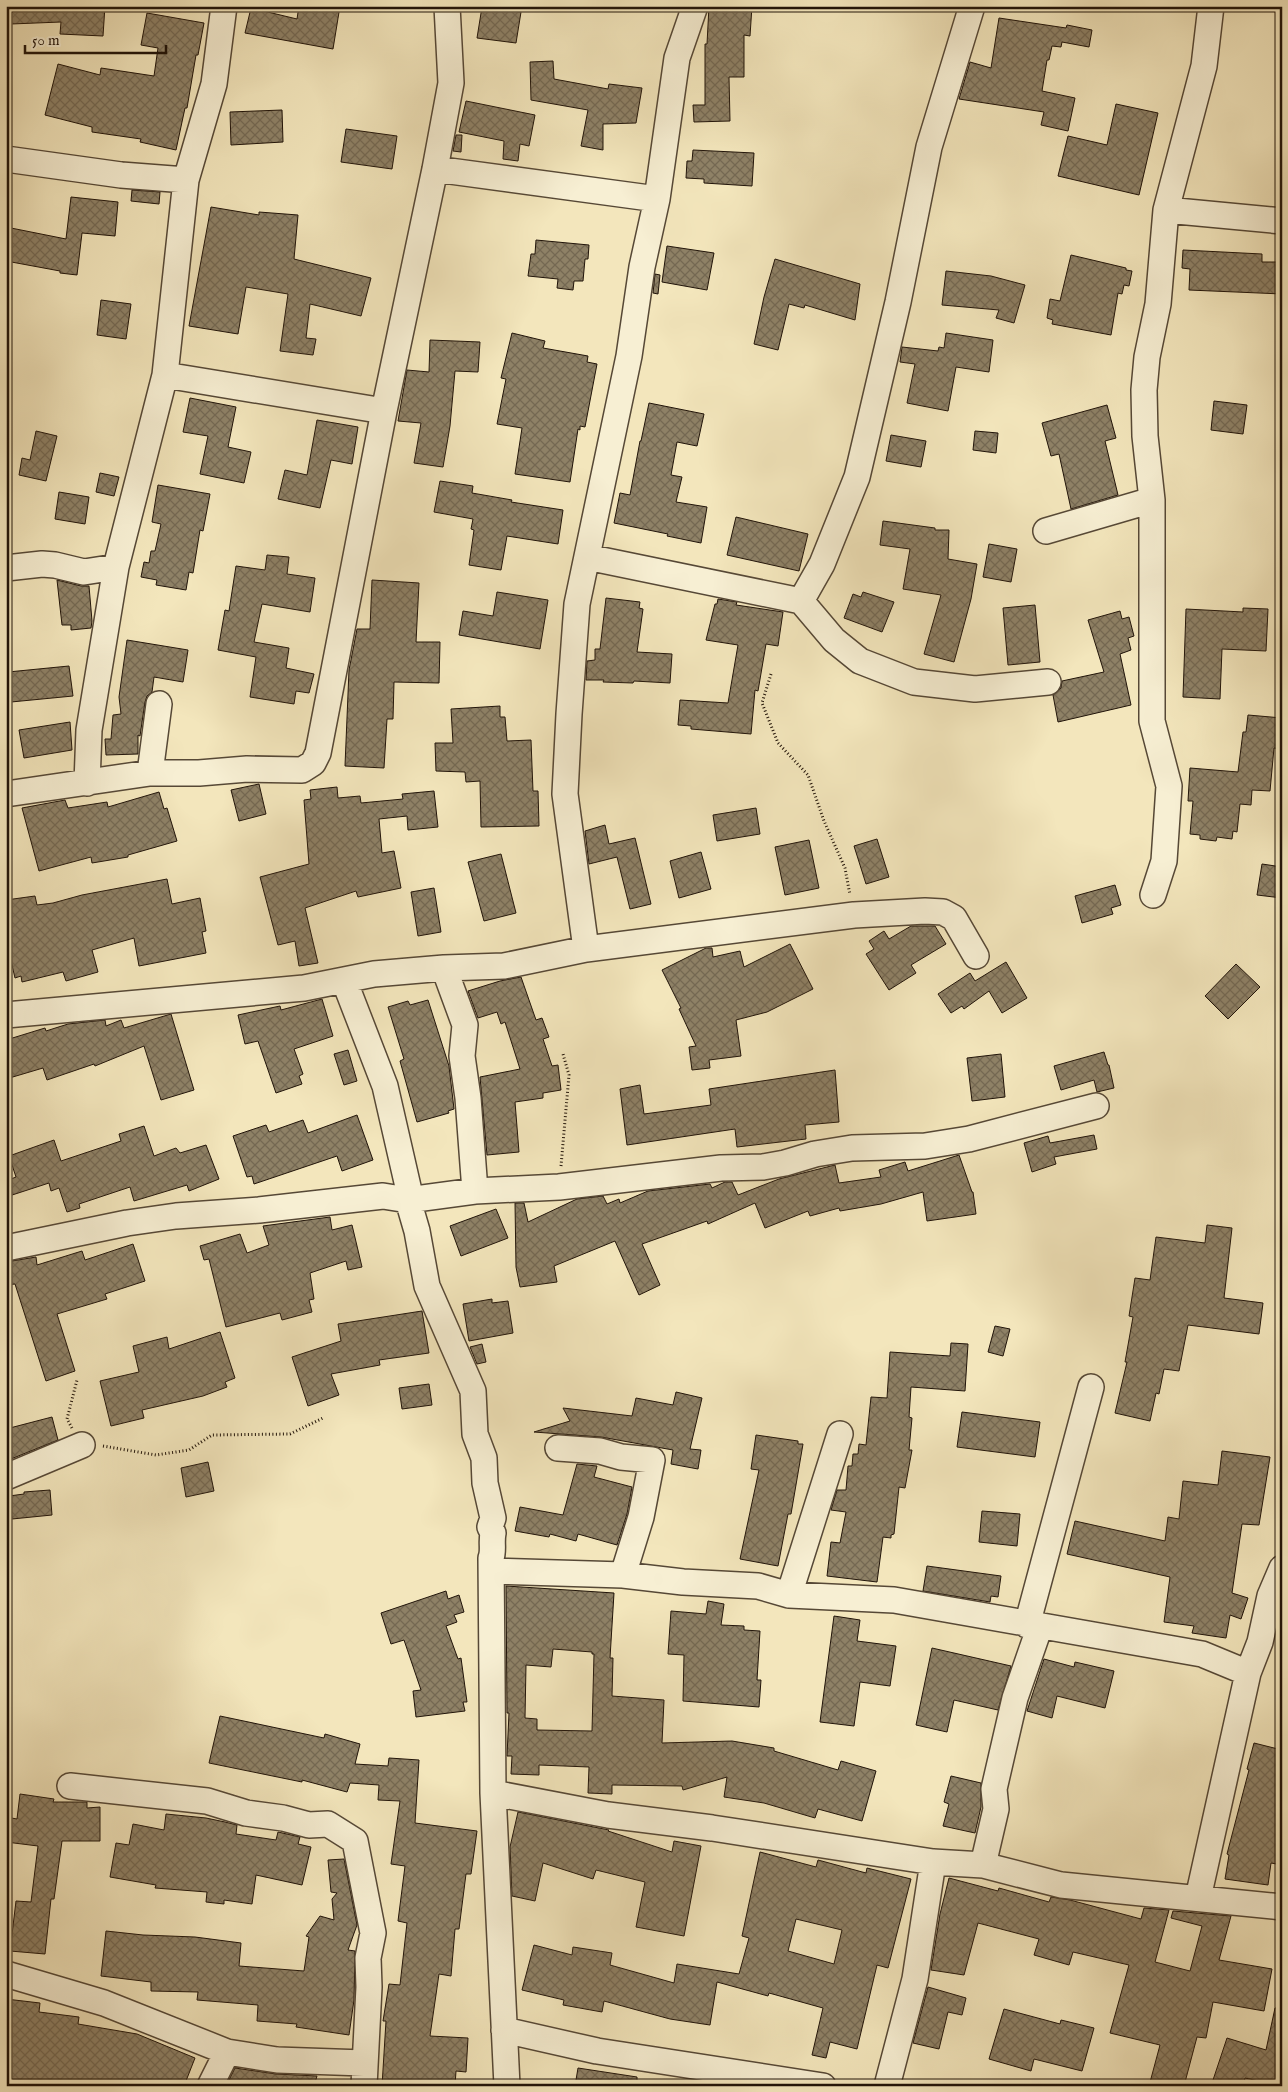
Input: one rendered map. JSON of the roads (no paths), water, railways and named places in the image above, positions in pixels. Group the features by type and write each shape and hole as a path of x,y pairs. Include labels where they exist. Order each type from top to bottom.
{"street":[{"path":"87,783 89,730 116,567 165,375 186,180 214,84 224,6"},
{"path":"6,794 21,790 87,783 150,773 199,774 246,769 302,770 313,763 318,752 384,411 435,169 451,83 447,6"},
{"path":"586,949 565,794 577,604 629,356 642,267 657,199 677,58 694,6"},
{"path":"801,602 822,564 857,477 898,302 929,147 972,6"},
{"path":"1153,895 1164,861 1169,786 1152,721 1152,500 1145,436 1144,390 1147,358 1158,304 1166,210 1204,66 1211,6"},
{"path":"6,159 121,175 186,180"},
{"path":"435,169 657,199"},
{"path":"1166,210 1282,221"},
{"path":"165,375 384,411"},
{"path":"1046,532 1152,500"},
{"path":"587,557 801,602 847,652 860,661 914,682 975,689 1048,682"},
{"path":"6,568 42,564 84,572 116,567"},
{"path":"150,773 158,704"},
{"path":"6,1015 304,988 374,974 444,968 504,966 586,949 854,915 925,911 943,912 954,918 976,956"},
{"path":"444,968 465,1025 462,1056 468,1098 475,1192"},
{"path":"344,980 385,1086 409,1191 408,1200 417,1231 426,1286 472,1391 475,1434 484,1458 485,1483 493,1518 490,1527 493,1533 491,1544 493,1553 491,1558 493,1793 507,2086"},
{"path":"6,1248 128,1223 176,1216 259,1210 383,1196 408,1200 475,1192 559,1187 721,1168 763,1167 852,1148 925,1146 969,1139 1096,1106"},
{"path":"983,1865 996,1809 994,1789 1091,1387"},
{"path":"789,1595 840,1434"},
{"path":"6,1477 82,1446"},
{"path":"558,1448 600,1451 621,1457 652,1460 641,1517 623,1575"},
{"path":"1198,1898 1252,1663 1270,1596 1282,1568"},
{"path":"492,1571 623,1575 683,1582 758,1586 789,1595 894,1600 1202,1654 1217,1650 1252,1663"},
{"path":"6,1974 104,2003 227,2052 364,2074 369,1987 368,1958 373,1933 355,1842 328,1824 309,1825 283,1818 246,1813 207,1801 70,1786"},
{"path":"493,1793 608,1815 712,1828 933,1862 983,1865 1061,1885 1282,1907"},
{"path":"887,2086 915,1979 933,1862"},
{"path":"504,2030 597,2051 823,2086"},
{"path":"210,2086 227,2052"}]}
